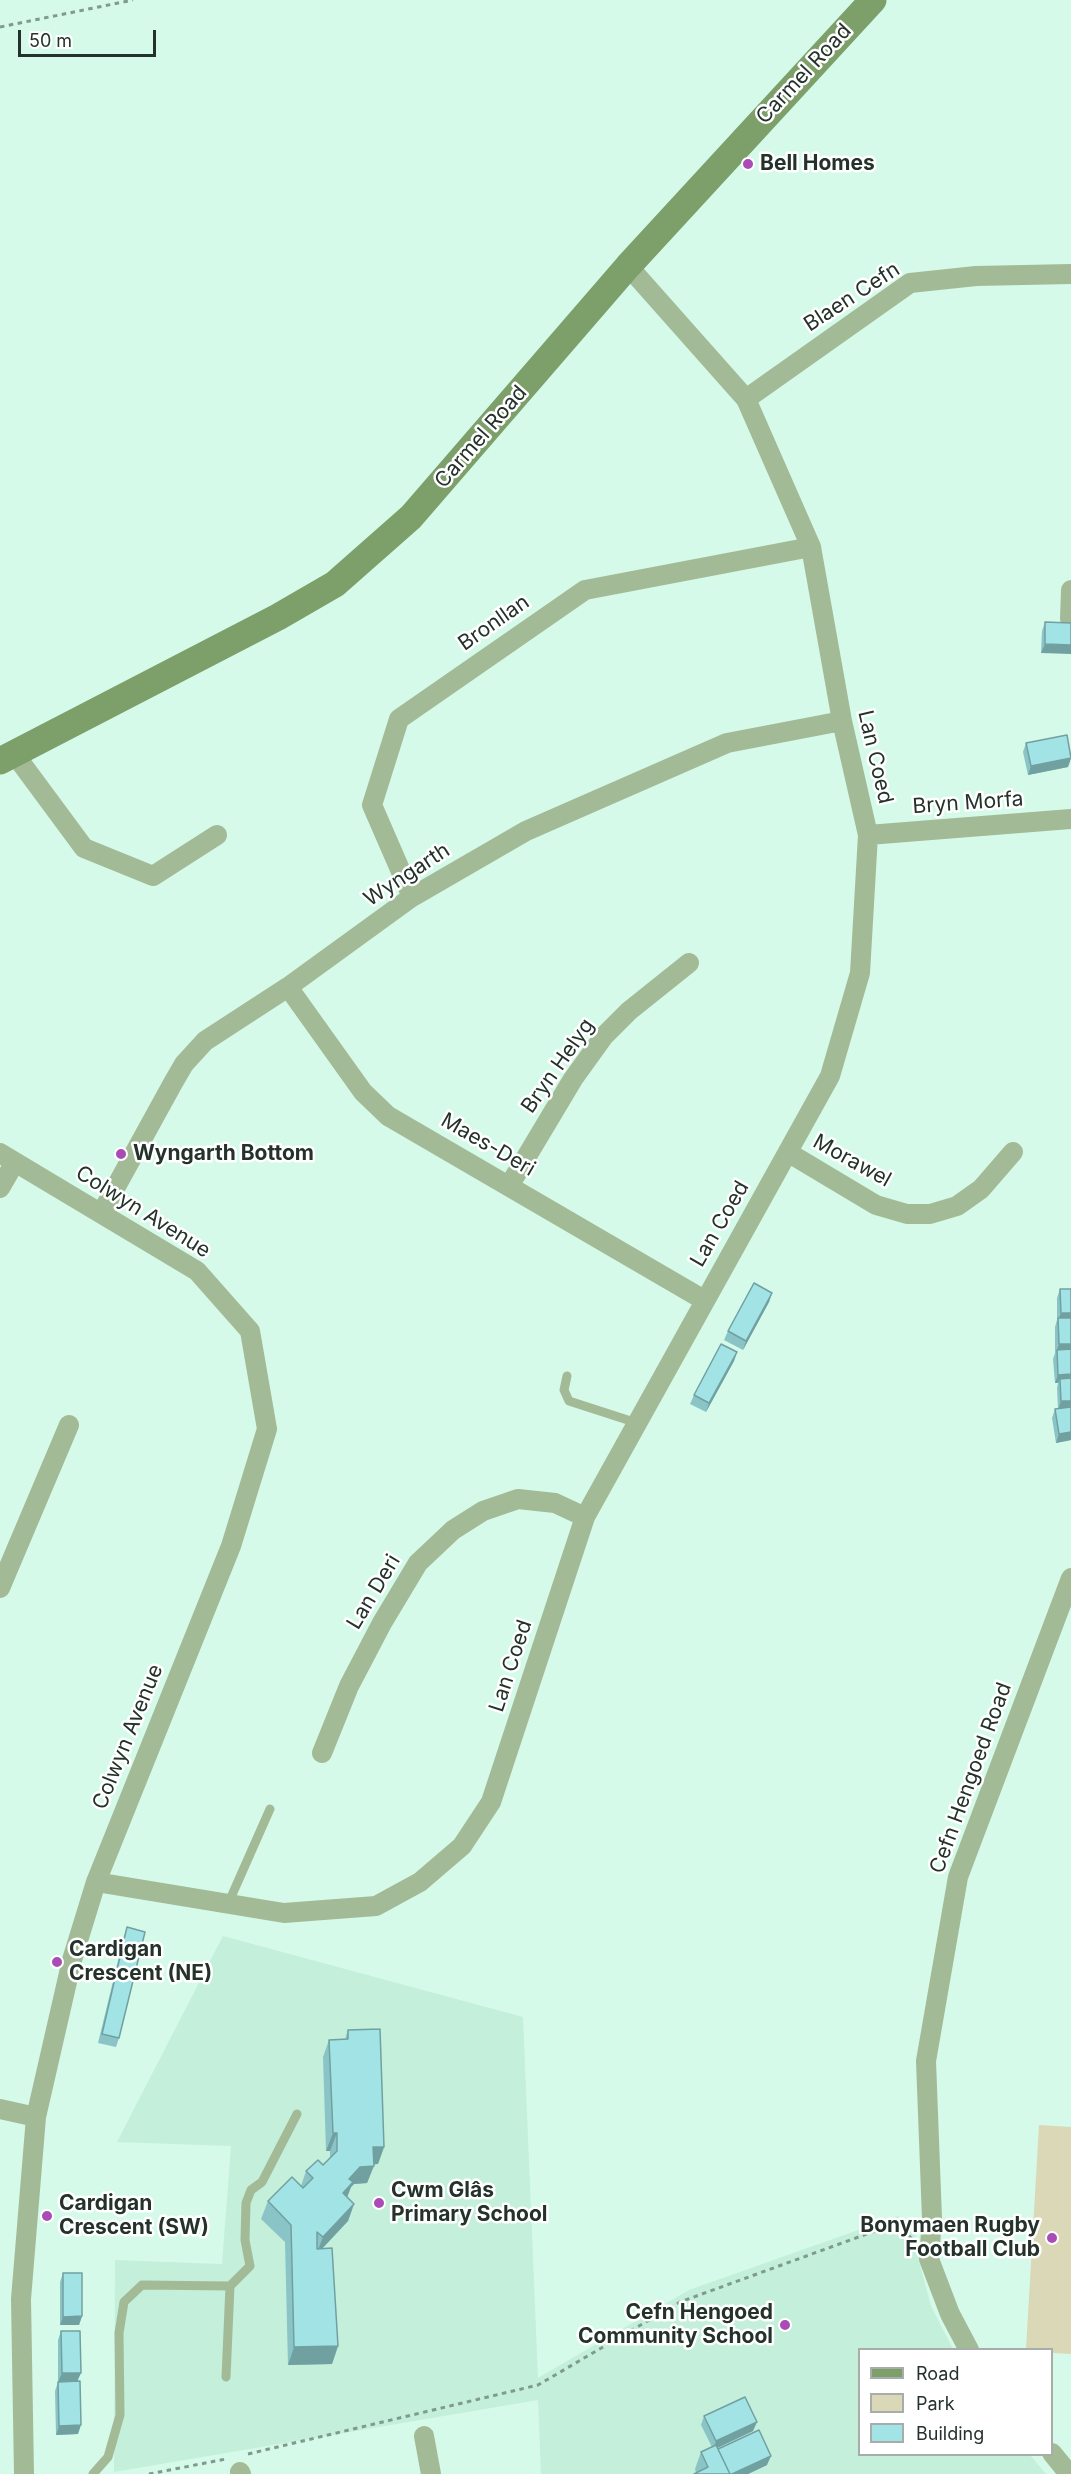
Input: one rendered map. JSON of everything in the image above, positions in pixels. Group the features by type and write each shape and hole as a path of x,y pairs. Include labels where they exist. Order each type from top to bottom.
{"street":[{"name":"Carmel Road","path":"6,757 278,617 335,584 411,517 627,266 873,0"},
{"name":"Lan Coed","path":"96,1882 284,1913 376,1906 420,1882 462,1846 491,1802 585,1517 830,1076 860,974 868,835 842,721 811,547 746,399 627,266"},
{"name":"Blaen Cefn","path":"746,399 910,283 976,276 1071,274"},
{"name":"Bronllan","path":"412,897 372,805 399,719 585,590 811,547"},
{"path":"1070,619 1071,590"},
{"name":"Wyngarth","path":"102,1212 184,1064 205,1041 288,987 412,897 526,831 727,744 842,721"},
{"path":"6,757 84,848 153,876 217,835"},
{"name":"Bryn Morfa","path":"868,835 1071,819"},
{"name":"Bryn Helyg","path":"509,1186 573,1079 604,1036 629,1011 689,963"},
{"name":"Maes-Deri","path":"288,987 363,1092 388,1116 704,1300"},
{"name":"Morawel","path":"789,1153 876,1205 907,1214 930,1214 957,1206 981,1189 1013,1152"},
{"path":"0,1188 7,1157"},
{"name":"Colwyn Avenue","path":"7,1157 197,1271 250,1331 267,1429 231,1546 96,1882 72,1960 36,2117 21,2299 24,2474"},
{"path":"0,1588 69,1425"},
{"name":"Lan Deri","path":"322,1753 349,1686 388,1613 418,1563 453,1530 483,1511 519,1499 555,1503 585,1517"},
{"name":"Cefn Hengoed Road","path":"968,2348 950,2314 929,2259 932,2220 926,2061 958,1877 1071,1578"},
{"path":"0,2109 36,2117"},
{"path":"424,2436 431,2474"},
{"path":"1053,2454 1069,2474"}],"lane":[{"path":"567,1376 564,1390 569,1401 637,1422"},
{"path":"228,1904 270,1809"},
{"path":"226,2377 230,2286 250,2266 245,2240 246,2203 251,2190 262,2182 297,2114"},
{"path":"93,2474 108,2457 120,2415 119,2333 124,2302 142,2285 230,2286"}],"path":[{"path":"0,27 134,0"},
{"path":"149,2474 240,2464 538,2385 680,2302 897,2223 929,2259"}],"shaded area":[{"name":"Cwm Glâs Primary School","path":"223,1936 523,2017 538,2378 689,2290 898,2216 917,2237 919,2261 931,2306 952,2348 858,2348 858,2456 1031,2456 1046,2474 541,2474 538,2400 114,2472 115,2260 222,2264 231,2146 117,2142"}],"green space":[{"name":"Bonymaen Rugby Football Club","path":"1039,2125 1071,2127 1071,2354 1053,2353 1053,2348 1026,2348"}],"building":[{"path":"1045,622 1071,623 1071,645 1045,644"},
{"path":"1067,735 1071,758 1031,766 1026,743"},
{"path":"754,1283 772,1293 746,1341 728,1331"},
{"path":"1060,1289 1071,1289 1071,1313 1061,1313"},
{"path":"1058,1318 1071,1318 1071,1344 1059,1344"},
{"path":"721,1344 737,1352 709,1403 694,1395"},
{"path":"1071,1349 1071,1374 1058,1375 1057,1350"},
{"path":"1071,1378 1071,1401 1061,1401 1060,1379"},
{"path":"1071,1407 1071,1432 1059,1434 1055,1409"},
{"path":"127,1927 145,1932 119,2038 102,2034"},
{"path":"380,2029 384,2147 373,2147 374,2166 360,2167 349,2179 353,2182 343,2193 354,2204 323,2237 317,2232 317,2249 332,2248 338,2346 294,2347 291,2225 268,2201 292,2177 303,2188 313,2178 306,2171 318,2160 323,2165 337,2151 337,2133 333,2133 329,2040 348,2039 348,2030"},
{"path":"63,2273 82,2273 82,2316 63,2317"},
{"path":"61,2331 80,2331 81,2373 62,2373"},
{"path":"80,2381 81,2425 59,2426 58,2382"},
{"path":"745,2397 757,2422 716,2441 704,2416"},
{"path":"759,2430 771,2456 730,2474 718,2449"},
{"path":"716,2445 730,2474 694,2474 708,2467 701,2452"}],"place":[{"name":"Bell Homes","path":"748,164"},
{"name":"Wyngarth Bottom","path":"121,1154"},
{"name":"Cardigan Crescent (NE)","path":"57,1962"},
{"name":"Cwm Glâs Primary School","path":"379,2203"},
{"name":"Cardigan Crescent (SW)","path":"47,2216"},
{"name":"Bonymaen Rugby Football Club","path":"1052,2238"},
{"name":"Cefn Hengoed Community School","path":"785,2325"}]}
